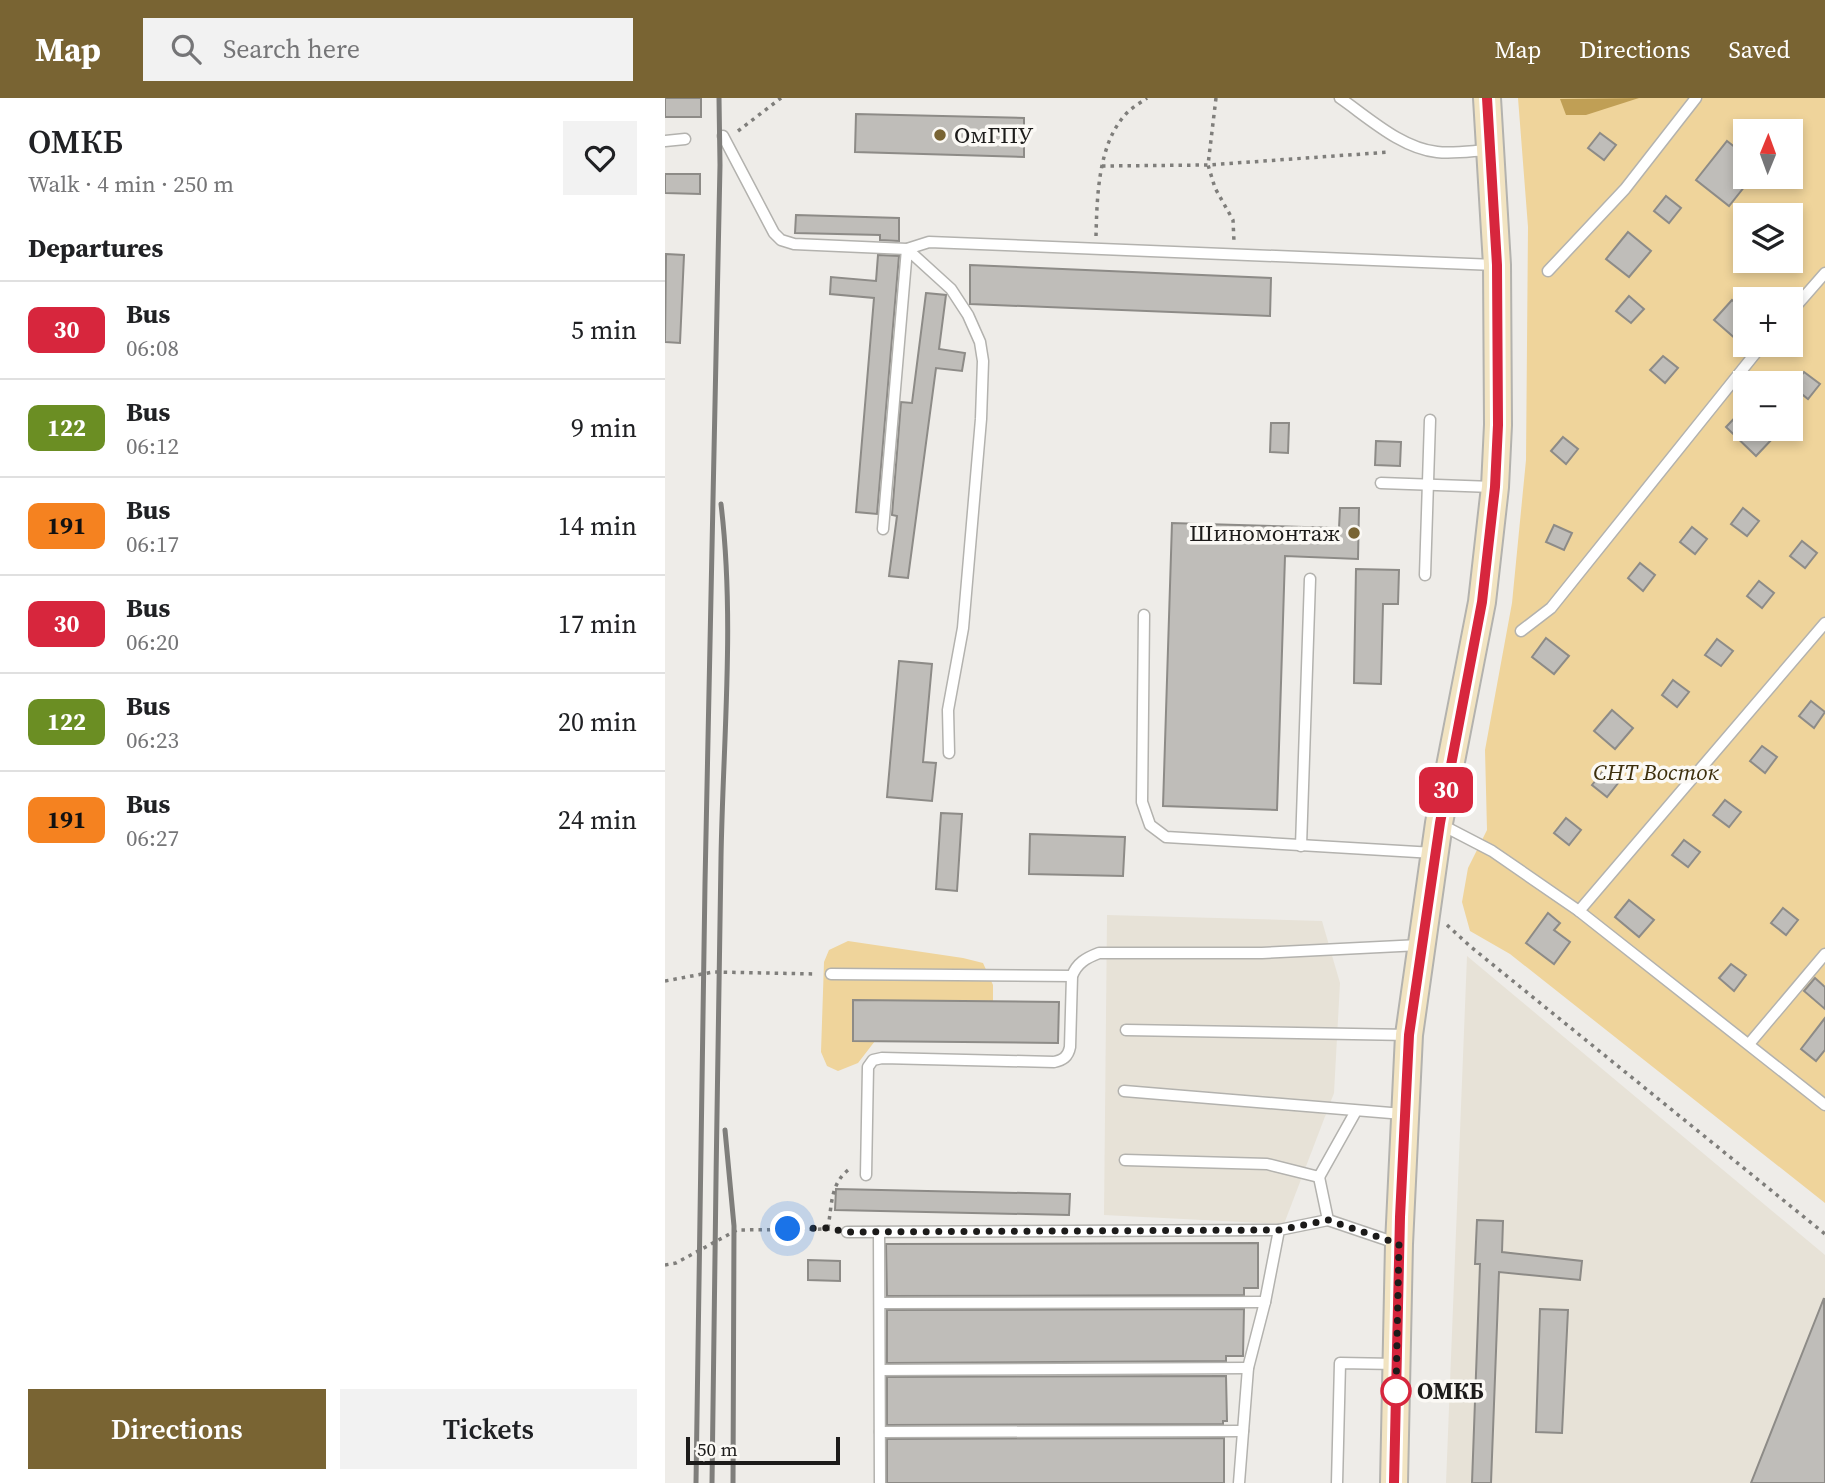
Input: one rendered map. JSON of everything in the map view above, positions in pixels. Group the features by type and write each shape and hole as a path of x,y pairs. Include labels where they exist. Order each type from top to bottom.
{"main road":[{"path":"1394,1483 1399,1244 1409,1035 1440,823 1482,602 1495,487 1498,425 1497,265 1487,98"}],"lane":[{"path":"1340,98 1404,142 1423,150 1440,153 1491,150"},
{"path":"1549,271 1625,189 1696,98"},
{"path":"723,136 774,233 781,240 794,244 908,249 929,242 1497,265"},
{"path":"665,141 684,139"},
{"path":"883,529 908,249"},
{"path":"908,249 951,289 968,315 980,342 983,361 981,419 963,628 948,710 949,752"},
{"path":"1803,298 1825,273"},
{"path":"1521,631 1551,608 1752,357"},
{"path":"1425,575 1430,419"},
{"path":"1381,483 1495,487"},
{"path":"1301,846 1310,579"},
{"path":"1144,615 1142,802 1150,825 1165,837 1435,853"},
{"path":"1579,911 1825,622"},
{"path":"1440,823 1492,851 1579,911 1825,1105"},
{"path":"866,1175 868,1067 873,1060 1062,1060 1068,1055 1070,1047 1072,976 1076,967 1086,957 1099,953 1262,953 1422,944"},
{"path":"1749,1044 1825,954"},
{"path":"831,974 1072,976"},
{"path":"1126,1030 1409,1035"},
{"path":"1124,1091 1404,1114"},
{"path":"1328,1220 1319,1177 1356,1111"},
{"path":"1125,1160 1268,1164 1319,1177"},
{"path":"847,1232 1279,1230 1328,1220 1399,1244"},
{"path":"1239,1483 1248,1368 1265,1302 1279,1230"},
{"path":"879,1232 880,1483"},
{"path":"880,1303 1265,1302"},
{"path":"1337,1483 1340,1363 1397,1364"},
{"path":"880,1370 1248,1368"},
{"path":"880,1432 1243,1431"}],"path":[{"path":"1097,216 1102,166 1110,138 1125,114 1147,98"},
{"path":"1216,98 1208,165 1215,188 1233,220 1235,254"},
{"path":"1102,166 1208,165 1423,150"},
{"path":"1427,906 1471,947 1825,1234"},
{"path":"665,981 713,972 831,974"},
{"path":"828,1228 833,1188 845,1171 866,1157"},
{"path":"665,1265 677,1263 737,1230 828,1228 847,1232"}],"shaded area":[{"path":"1639,98 1586,115 1566,115 1560,99"},
{"path":"1107,915 1322,921 1340,983 1334,1093 1284,1224 1104,1215"},
{"path":"1467,956 1825,1255 1825,1483 1446,1483"}],"green space":[{"name":"СНТ Восток","path":"1518,98 1825,98 1825,1203 1510,954 1470,931 1462,902 1468,868 1487,830 1485,750 1512,603 1526,460 1528,227"},
{"path":"848,941 983,963 993,985 993,1001 854,1000 853,1040 875,1041 858,1063 838,1071 827,1066 821,1052 824,962 829,950"}],"building":[{"path":"665,98 701,98 701,117 665,117"},
{"name":"ОмГПУ","path":"856,114 1024,118 1024,157 855,152"},
{"path":"1600,133 1616,145 1604,160 1588,148"},
{"path":"1727,141 1733,146 1733,189 1743,189 1729,206 1696,180"},
{"path":"665,174 700,174 700,194 665,193"},
{"path":"1666,196 1681,208 1669,223 1654,211"},
{"path":"796,215 899,218 899,241 880,240 880,235 795,233"},
{"path":"1628,232 1651,251 1629,277 1606,259"},
{"path":"666,254 684,255 680,343 665,342"},
{"path":"878,255 899,256 877,514 856,512 874,298 830,294 831,277 876,281"},
{"path":"970,265 1271,278 1270,316 970,304"},
{"path":"926,293 946,295 939,349 965,353 962,371 936,368 908,578 889,576 897,516 892,515 901,402 912,403"},
{"path":"1629,296 1644,309 1631,323 1616,311"},
{"path":"1732,300 1733,301 1733,337 1714,320"},
{"path":"1663,356 1678,368 1665,383 1650,370"},
{"path":"1803,373 1820,384 1808,399 1803,395"},
{"path":"1733,420 1733,434 1726,427"},
{"path":"1271,423 1289,423 1288,453 1270,452"},
{"path":"1563,437 1578,449 1566,464 1551,451"},
{"path":"1376,441 1401,442 1400,466 1375,465"},
{"path":"1740,441 1770,441 1756,456"},
{"path":"1340,508 1359,508 1358,559 1285,556 1277,810 1163,806 1172,523 1339,528"},
{"path":"1743,508 1759,521 1747,536 1731,524"},
{"path":"1554,525 1572,533 1564,550 1546,542"},
{"path":"1692,527 1707,539 1695,554 1680,542"},
{"path":"1802,541 1817,553 1805,568 1790,556"},
{"path":"1640,563 1655,575 1643,591 1628,578"},
{"path":"1356,569 1399,570 1398,604 1383,604 1381,684 1354,683"},
{"path":"1759,581 1774,593 1762,608 1747,596"},
{"path":"1546,638 1569,656 1554,674 1532,657"},
{"path":"1717,639 1733,651 1721,666 1705,655"},
{"path":"899,661 932,664 923,762 936,763 932,801 887,797"},
{"path":"1673,680 1689,692 1677,707 1662,695"},
{"path":"1811,701 1825,712 1814,728 1799,716"},
{"path":"1612,710 1633,728 1615,749 1594,731"},
{"path":"1762,746 1777,757 1765,773 1750,761"},
{"path":"1604,770 1619,782 1607,797 1592,785"},
{"path":"1725,800 1741,812 1729,827 1713,815"},
{"path":"941,813 962,814 957,891 936,889"},
{"path":"1566,818 1581,830 1569,845 1554,833"},
{"path":"1030,834 1125,837 1123,876 1029,874"},
{"path":"1684,840 1700,852 1688,867 1672,855"},
{"path":"1629,900 1654,920 1639,937 1615,917"},
{"path":"1783,908 1798,920 1786,935 1771,923"},
{"path":"1548,913 1560,923 1554,930 1570,942 1554,964 1526,943"},
{"path":"1731,964 1746,975 1734,991 1719,978"},
{"path":"1815,978 1825,987 1825,1009 1804,991"},
{"path":"853,1000 1059,1002 1058,1043 853,1041"},
{"path":"1825,1018 1825,1050 1816,1061 1801,1049"},
{"path":"836,1189 1070,1194 1069,1215 835,1210"},
{"path":"1477,1220 1503,1221 1502,1252 1582,1261 1580,1280 1499,1272 1491,1483 1472,1483 1480,1264 1475,1264"},
{"path":"1258,1243 1258,1288 1244,1288 1244,1295 887,1296 886,1244"},
{"path":"808,1260 840,1261 840,1281 808,1280"},
{"path":"1824,1298 1825,1483 1751,1483"},
{"path":"1244,1309 1243,1356 1226,1356 1226,1361 887,1363 887,1310"},
{"path":"1540,1309 1568,1310 1562,1433 1536,1432"},
{"path":"1226,1376 1227,1421 1223,1421 1223,1424 887,1425 887,1377"},
{"path":"1224,1438 1224,1483 887,1483 887,1439"}],"railway":[{"path":"696,1483 720,165 719,98"},
{"path":"712,1483 721,858 728,636 721,504"},
{"path":"725,1130 734,1226 733,1483"}],"bus line":[{"name":"30","path":"1394,1483 1400,1217 1409,1035 1440,823 1482,602 1495,487 1498,425 1497,265 1487,98"}],"place":[{"name":"ОмГПУ","path":"940,135"},
{"name":"Шиномонтаж","path":"1354,533"},
{"name":"ОМКБ","path":"1396,1391"}],"route":[{"path":"788,1229 828,1228 847,1232 1279,1230 1328,1220 1399,1244 1396,1391"}]}
